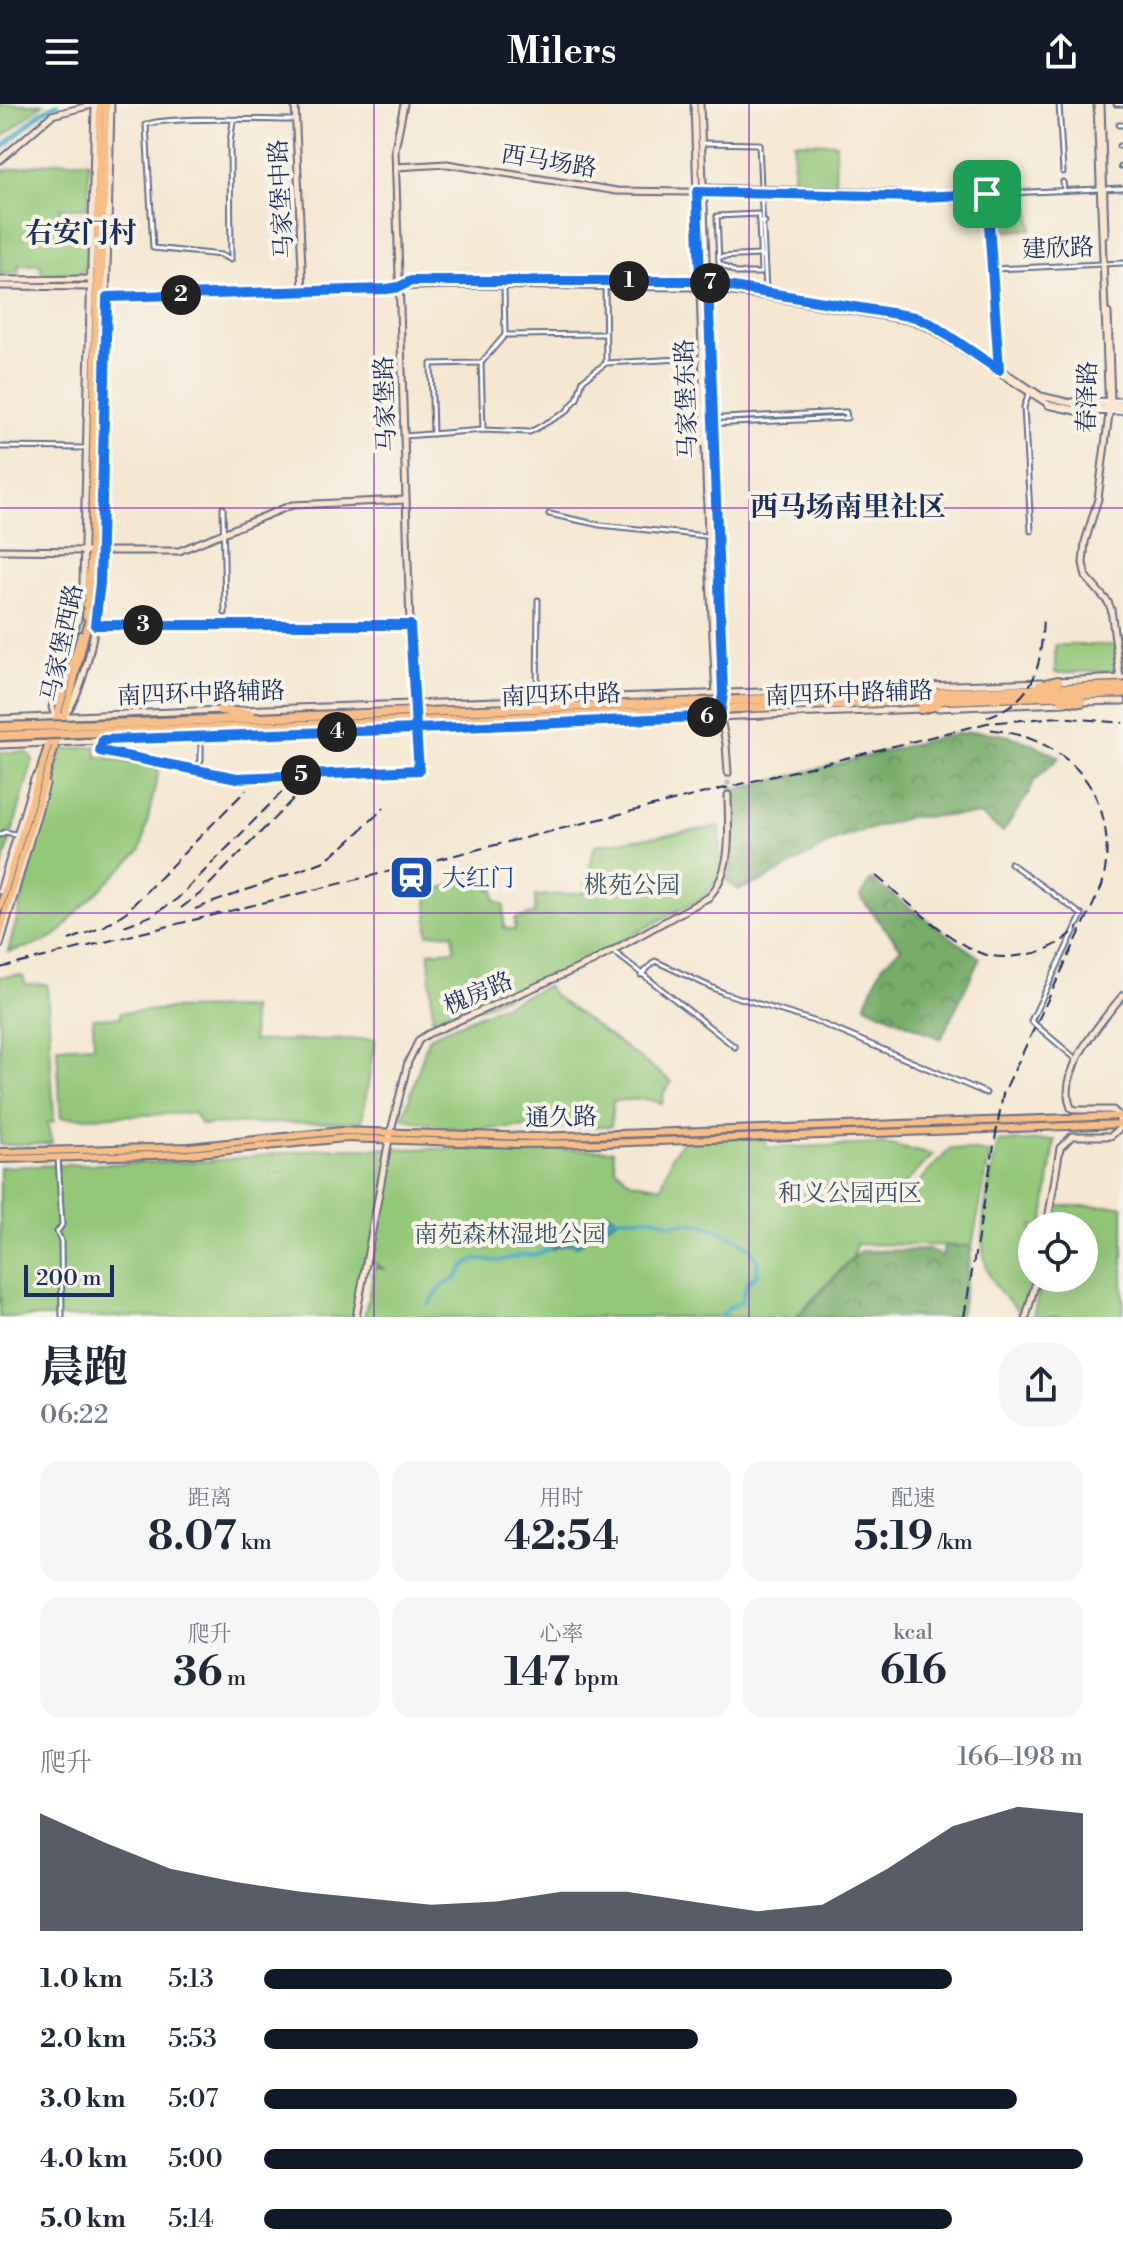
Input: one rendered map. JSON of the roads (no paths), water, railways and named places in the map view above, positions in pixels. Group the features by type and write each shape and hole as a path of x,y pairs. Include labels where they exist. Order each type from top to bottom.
{"highway":[{"name":"南四环中路","path":"0,736 278,717 581,714 1018,690 1122,680"},
{"path":"1018,690 1058,681"},
{"path":"872,688 903,694"},
{"name":"南四环中路","path":"740,704 981,700 1123,693"},
{"path":"564,706 580,697"},
{"path":"1033,697 1081,702"},
{"path":"921,709 981,700"},
{"name":"南四环中路","path":"0,727 241,728 564,706 703,706"},
{"path":"220,710 278,717"},
{"path":"544,723 581,714"},
{"path":"201,737 241,728"}],"main road":[{"path":"0,160 52,115 101,104"},
{"name":"马家堡西路","path":"64,717 74,704 95,625 87,448 101,104"},
{"name":"马家堡西路","path":"0,907 85,619 93,551 104,297 101,104"},
{"name":"马家堡中路","path":"295,104 303,292"},
{"name":"马家堡路","path":"404,104 395,149 410,625 416,717"},
{"name":"马家堡东路","path":"697,104 701,143 700,284 716,537 720,693"},
{"name":"马家堡东路","path":"697,104 708,285 708,537 720,693"},
{"name":"春泽路","path":"1099,104 1109,406 1098,499 1085,542 1083,563 1086,577 1111,609 1122,680"},
{"name":"西马场路","path":"396,167 447,164 617,191 903,195"},
{"path":"0,280 92,283"},
{"path":"399,287 411,281 700,284 766,292 915,317 931,324 1048,401 1123,406"},
{"path":"0,286 92,283"},
{"name":"马家堡西路","path":"64,717 93,601 92,283"},
{"path":"104,297 399,287 700,284"},
{"path":"708,285 913,321 929,328 1029,394 1076,411 1109,406"},
{"path":"0,550 179,551 292,505 406,500"},
{"name":"南四环中路辅路","path":"0,719 220,710 544,723 703,706 720,693 1122,680"},
{"path":"720,693 728,773"},
{"name":"南四环中路辅路","path":"0,745 201,737 416,717 537,699 580,697 703,706 720,716 1123,701"},
{"path":"0,931 64,717"},
{"path":"0,891 34,779 39,773"},
{"path":"0,945 46,788 47,775"},
{"name":"槐房路","path":"356,1317 390,1135 408,1062 419,1040 570,973 712,894 727,862 728,795"},
{"path":"1049,1212 1060,1148 1072,1136 1111,1136 1117,1133 1121,1120 1113,1110 1076,1110 1071,1108 1068,1100 1076,1059 1090,1035 1123,995"},
{"name":"通久路","path":"0,1152 189,1147 341,1131 390,1135 535,1137 1121,1120"},
{"name":"通久路","path":"0,1159 189,1154 390,1135"},
{"path":"1026,1317 1033,1292"}],"street":[{"path":"1059,104 1063,172"},
{"path":"1116,104 1123,104"},
{"path":"233,121 230,143 231,260 221,255 153,248 146,125 150,122 295,120"},
{"path":"701,143 759,144 766,292"},
{"path":"1063,182 1064,190"},
{"path":"903,195 1123,188"},
{"path":"987,194 999,370"},
{"path":"758,214 759,222 761,273 736,273 719,263 717,216 758,214"},
{"path":"759,222 765,222"},
{"path":"705,240 718,239"},
{"path":"719,257 760,255"},
{"name":"建欣路","path":"994,269 1123,263"},
{"path":"483,430 481,363 505,335 504,286"},
{"path":"605,286 606,363"},
{"path":"505,335 604,334"},
{"path":"404,436 483,430 530,432 566,412 577,399 583,380 606,363 703,358"},
{"path":"433,434 431,364 481,363"},
{"path":"1029,394 1024,407 1031,531"},
{"path":"846,412 847,418 709,421 846,412"},
{"path":"0,447 87,448"},
{"path":"223,508 225,613"},
{"path":"549,514 600,525 716,537"},
{"path":"537,699 538,600"},
{"path":"95,625 410,625"},
{"path":"103,740 100,751 237,778 419,770 416,717"},
{"path":"196,771 201,760 201,737"},
{"path":"0,835 5,832 17,834"},
{"path":"1010,863 1082,915 1031,1021 1076,1059"},
{"path":"613,951 735,1047"},
{"path":"641,975 655,961 724,993 820,1023 986,1093"},
{"path":"58,1158 62,1225 57,1232 61,1241 62,1317"}],"water":[{"path":"602,1212 608,1212 617,1220 594,1232 577,1246 568,1244 549,1250 580,1231"}],"waterway":[{"path":"0,150 39,114 57,104"},
{"path":"616,1218 655,1218 670,1224 693,1223 738,1239 751,1249 757,1259 758,1274 747,1283 741,1302 730,1307 721,1317"},
{"path":"429,1304 441,1287 457,1278 464,1266 476,1259 498,1261 535,1255 549,1249"}],"tunnel":[{"path":"728,773 728,795"}],"railway":[{"path":"987,717 1017,700 1034,677 1041,649 1043,616"},
{"path":"0,968 987,723 1060,717 1123,723"},
{"path":"964,1317 1003,1094 1102,886 1107,854 1105,825 1097,799 1084,777 1043,744 1016,734 985,729"},
{"path":"124,926 153,915 177,899 286,788"},
{"path":"181,908 201,893 304,788"},
{"path":"69,940 103,927 126,912 246,790"},
{"path":"195,909 322,862 384,808"},
{"path":"876,876 960,943 987,955 1010,957 1040,952 1060,942 1078,927"}],"place":[{"name":"大红门","path":"411,878"}],"district":[{"name":"右安门村","path":"81,232"},
{"name":"西马场南里社区","path":"848,506"}],"park label":[{"name":"桃苑公园","path":"632,885"},
{"name":"和义公园西区","path":"850,1193"},
{"name":"南苑森林湿地公园","path":"510,1234"}]}
